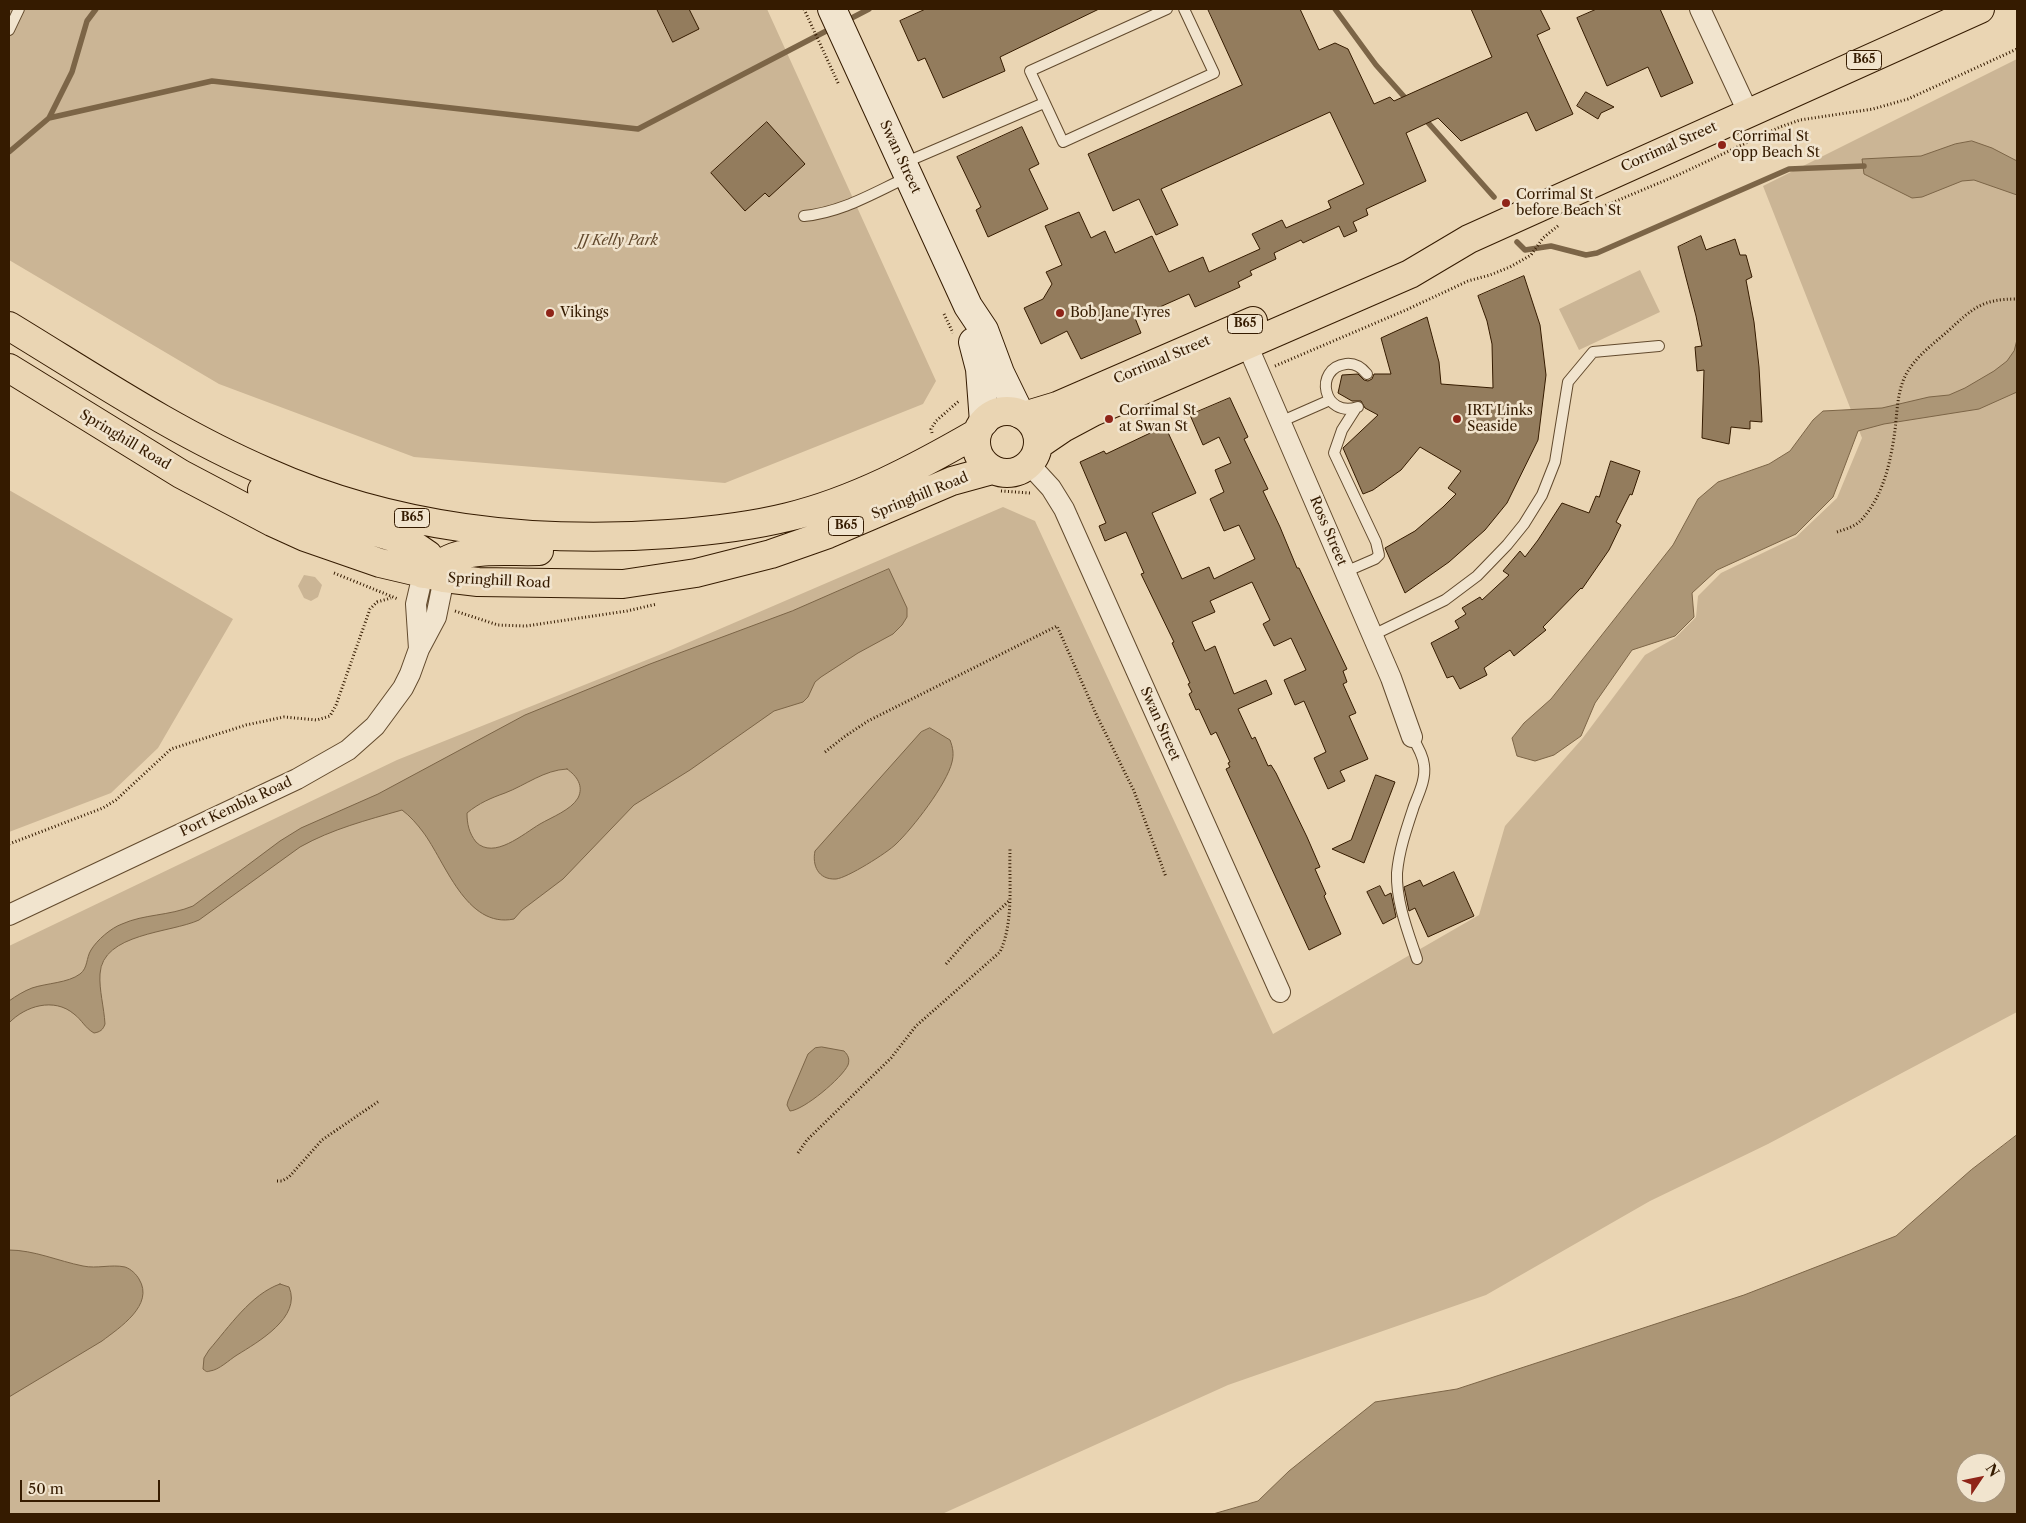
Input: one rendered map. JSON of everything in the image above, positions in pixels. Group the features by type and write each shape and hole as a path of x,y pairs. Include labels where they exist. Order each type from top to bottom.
{"main road":[{"name":"Corrimal Street","path":"1022,415 1057,406 1410,274 1469,238 1980,9"},
{"name":"Springhill Road","path":"9,326 210,445 268,473 310,490 377,510 433,522 496,532 536,536 637,536 746,527 820,508 897,476 936,457 981,428"},
{"name":"Corrimal Street","path":"1033,455 1063,428 1243,335"},
{"name":"Springhill Road","path":"9,368 174,470 256,515 305,537 371,560 478,582 623,584 696,574 771,554 820,537 952,480 992,470"},
{"name":"B65","path":"981,428 991,416 1000,412 1022,415"},
{"path":"156,414 194,451 216,467 304,508 343,523 409,542 428,555 434,573 452,557 470,553 583,549 602,547 637,536"},
{"path":"1022,415 1035,429 1033,455"},
{"path":"981,428 976,444 978,454 992,470"},
{"name":"B65","path":"992,470 1007,473 1015,472 1033,455"}],"street":[{"path":"1700,9 1748,112"},
{"name":"Swan Street","path":"822,17 852,53 968,306 984,330 1000,374 1022,415"},
{"name":"Swan Street","path":"968,306 971,334 980,369 981,428"},
{"name":"Ross Street","path":"1243,335 1395,687 1412,737"},
{"name":"Swan Street","path":"1033,455 1064,509 1280,992"},
{"name":"Port Kembla Road","path":"9,915 296,779 348,750 385,715 410,674 419,649 416,604 434,573"}],"lane":[{"path":"9,30 19,9"},
{"path":"1167,9 1030,71 1063,142 1214,73 1184,9"},
{"path":"804,216 826,214 848,206 906,170 1044,103"},
{"path":"1373,635 1445,600 1477,576 1507,546 1524,524 1542,495 1555,462 1568,382 1593,352 1659,346"},
{"path":"1345,572 1380,555 1376,542 1334,453 1342,430 1359,407 1342,409 1330,400 1325,386 1331,372 1337,367 1352,364 1367,374"},
{"path":"1280,422 1330,400"},
{"path":"1412,737 1424,764 1424,777 1408,826 1397,872 1398,889 1406,926 1417,959"}],"path":[{"path":"804,9 822,17 822,48 842,91"},
{"path":"1575,218 1678,175 1780,127 1800,120 1873,109 1908,99 2017,49"},
{"path":"1531,255 1543,238 1555,228 1567,222"},
{"path":"1837,532 1850,528 1863,519 1885,479 1895,431 1899,395 1903,381 1916,361 1974,308 1998,299 2017,299"},
{"path":"941,306 955,336"},
{"path":"934,440 931,429 936,421 960,400 961,394"},
{"path":"9,844 103,808 116,800 171,749 246,725 284,717 317,720 330,716 336,705 370,609 377,602 391,598"},
{"path":"825,752 844,736 868,721 1057,626 1096,714 1134,791 1166,877"},
{"path":"798,1152 807,1140 891,1058 916,1026 1000,952 1008,927 1010,849"},
{"path":"946,964 971,936 1009,901"},
{"path":"277,1181 282,1181 289,1177 322,1140 379,1101"}],"green space":[{"name":"JJ Kelly Park","path":"9,9 767,9 936,381 923,404 725,483 414,457 219,384 9,260"},
{"path":"2017,59 2017,1012 1768,1144 1650,1201 1486,1295 1228,1385 942,1514 9,1514 9,946 397,760 664,653 1003,507 1035,521 1273,1034 1479,915 1505,826 1582,739 1645,655 1675,638 1696,617 1698,596 1721,573 1796,537 1837,498 1862,438 1763,186"},
{"path":"1640,270 1660,312 1579,350 1559,309"},
{"path":"9,490 233,619 158,748 111,793 9,832"},
{"path":"304,575 315,577 322,585 318,597 311,601 304,598 298,586"}],"shaded area":[{"path":"1972,141 1992,148 2017,161 2017,195 1974,180 1962,181 1922,197 1912,198 1864,174 1862,159 1921,156 1955,144"},
{"path":"2017,340 2017,392 1979,409 1884,424 1858,431 1833,497 1796,534 1717,570 1692,593 1694,617 1675,636 1632,650 1595,703 1581,736 1554,755 1535,761 1517,756 1512,738 1524,723 1551,699 1673,545 1698,499 1718,482 1769,464 1790,451 1813,420 1823,411 1882,408 1929,397 1949,395 1965,388 2007,361 2014,351"},
{"path":"889,569 907,608 907,617 893,634 858,653 821,677 815,682 808,697 803,702 774,711 690,770 634,805 563,879 522,910 514,919 497,919 483,914 470,904 449,875 423,832 402,810 350,826 312,841 300,847 199,920 140,936 112,950 104,960 100,974 105,1024 100,1031 94,1033 77,1016 66,1009 49,1005 31,1008 9,1023 9,1001 32,988 63,981 83,972 89,953 97,942 113,928 130,921 175,912 193,906 280,841 301,828 378,794 525,715 650,664 792,611","holes":["567,769 580,785 580,794 571,806 508,844 491,848 483,847 476,842 470,832 467,821 467,813 472,809 485,801 551,772"]},
{"path":"930,728 950,740 953,756 949,771 936,794 911,828 896,844 884,853 841,878 830,879 825,877 818,871 814,861 815,851 921,732"},
{"path":"822,1047 844,1051 848,1057 848,1065 838,1078 822,1092 804,1105 790,1111 787,1105 788,1101 808,1054 815,1048"},
{"path":"2017,1135 2017,1514 1213,1514 1258,1501 1289,1471 1375,1402 1457,1389 1744,1295 1896,1236 1971,1170"},
{"path":"9,1250 37,1254 88,1267 125,1267 136,1275 143,1289 139,1307 125,1323 102,1341 9,1397"},
{"path":"280,1284 289,1287 291,1298 284,1318 276,1327 266,1336 220,1367 208,1372 203,1369 204,1358 209,1350 241,1312 259,1295"}],"building":[{"path":"657,9 689,9 699,29 673,42"},
{"path":"926,9 1099,9 1000,57 1005,71 943,98 925,58 918,61 900,21"},
{"path":"1208,9 1300,9 1319,50 1335,43 1348,49 1374,104 1390,97 1394,101 1492,57 1471,9 1540,9 1550,29 1537,35 1573,114 1536,131 1527,112 1461,141 1438,118 1406,133 1426,181 1366,209 1368,215 1353,222 1357,231 1344,237 1339,226 1303,243 1301,240 1274,253 1276,259 1250,271 1252,275 1238,282 1240,287 1195,307 1189,294 1135,318 1141,333 1081,359 1067,331 1041,344 1024,308 1043,299 1052,284 1046,272 1062,265 1045,226 1079,212 1091,238 1105,231 1115,253 1152,236 1169,272 1203,257 1209,272 1260,249 1252,234 1282,220 1286,228 1331,208 1328,201 1364,184 1330,112 1161,189 1178,225 1156,235 1139,199 1113,211 1088,154 1242,85"},
{"path":"1597,9 1660,9 1693,83 1661,97 1648,67 1607,86 1577,18"},
{"path":"1586,92 1614,107 1601,113 1598,119 1577,106"},
{"path":"767,122 805,164 769,197 765,193 745,211 711,173"},
{"path":"1022,127 1039,164 1029,169 1048,209 988,237 976,210 981,207 957,157"},
{"path":"1701,236 1706,250 1735,239 1740,255 1746,255 1752,277 1746,280 1754,322 1762,422 1750,421 1750,429 1731,427 1729,444 1702,438 1704,370 1697,371 1695,347 1702,346 1678,247"},
{"name":"IRT Links Seaside","path":"1524,276 1540,325 1546,375 1538,440 1507,503 1485,530 1449,562 1405,593 1385,548 1415,531 1456,494 1448,488 1461,471 1420,447 1401,470 1373,490 1363,494 1343,448 1378,415 1365,408 1361,401 1352,401 1338,393 1342,375 1358,374 1368,381 1372,379 1374,374 1391,374 1381,338 1427,317 1439,362 1441,384 1493,388 1492,344 1487,321 1478,296"},
{"path":"1230,398 1248,437 1244,439 1268,489 1263,491 1297,568 1299,568 1347,669 1343,671 1347,682 1343,684 1356,713 1349,716 1368,759 1340,771 1345,781 1328,789 1314,758 1326,752 1304,701 1295,705 1284,680 1306,670 1291,638 1274,646 1263,624 1270,620 1252,582 1210,601 1215,612 1192,622 1205,651 1215,646 1234,694 1266,680 1272,694 1238,709 1252,739 1255,737 1268,766 1271,765 1276,773 1307,837 1320,867 1315,869 1326,894 1324,896 1341,934 1309,950 1226,769 1230,767 1228,763 1230,762 1216,732 1211,735 1199,709 1196,710 1189,694 1192,692 1188,684 1190,683 1172,643 1174,642 1141,574 1144,573 1126,532 1105,541 1099,526 1106,523 1080,462 1104,451 1106,454 1165,426 1196,493 1152,513 1182,579 1209,567 1214,579 1255,559 1239,525 1224,531 1210,499 1224,492 1215,470 1231,463 1219,437 1203,445 1190,415"},
{"path":"1611,461 1640,471 1632,495 1630,494 1616,522 1621,525 1609,550 1582,589 1543,627 1546,630 1514,656 1510,650 1484,668 1487,675 1460,689 1453,676 1447,678 1431,643 1459,628 1455,621 1466,614 1462,608 1480,597 1482,600 1509,575 1503,571 1520,551 1525,557 1562,503 1589,513 1596,496 1599,497"},
{"path":"1376,775 1395,782 1364,863 1332,849 1351,840"},
{"path":"1454,872 1474,916 1428,937 1415,908 1409,911 1404,887 1420,880 1423,886"},
{"path":"1380,886 1385,896 1391,893 1396,917 1383,924 1367,892"}],"waterway":[{"path":"9,152 49,118 72,72 87,21 96,9"},
{"path":"844,22 869,9"},
{"path":"1335,9 1376,65 1408,101"},
{"path":"49,118 212,81 638,129 832,28"},
{"path":"1423,117 1494,197"},
{"path":"1517,242 1525,250 1551,246 1586,255 1597,253 1789,169 1864,166"}],"place":[{"name":"Corrimal St opp Beach St","path":"1722,145"},
{"name":"Corrimal St before Beach St","path":"1506,203"},
{"name":"Vikings","path":"550,313"},
{"name":"Bob Jane Tyres","path":"1060,313"},
{"name":"Corrimal St at Swan St","path":"1109,419"},
{"name":"IRT Links Seaside","path":"1457,419"}]}
